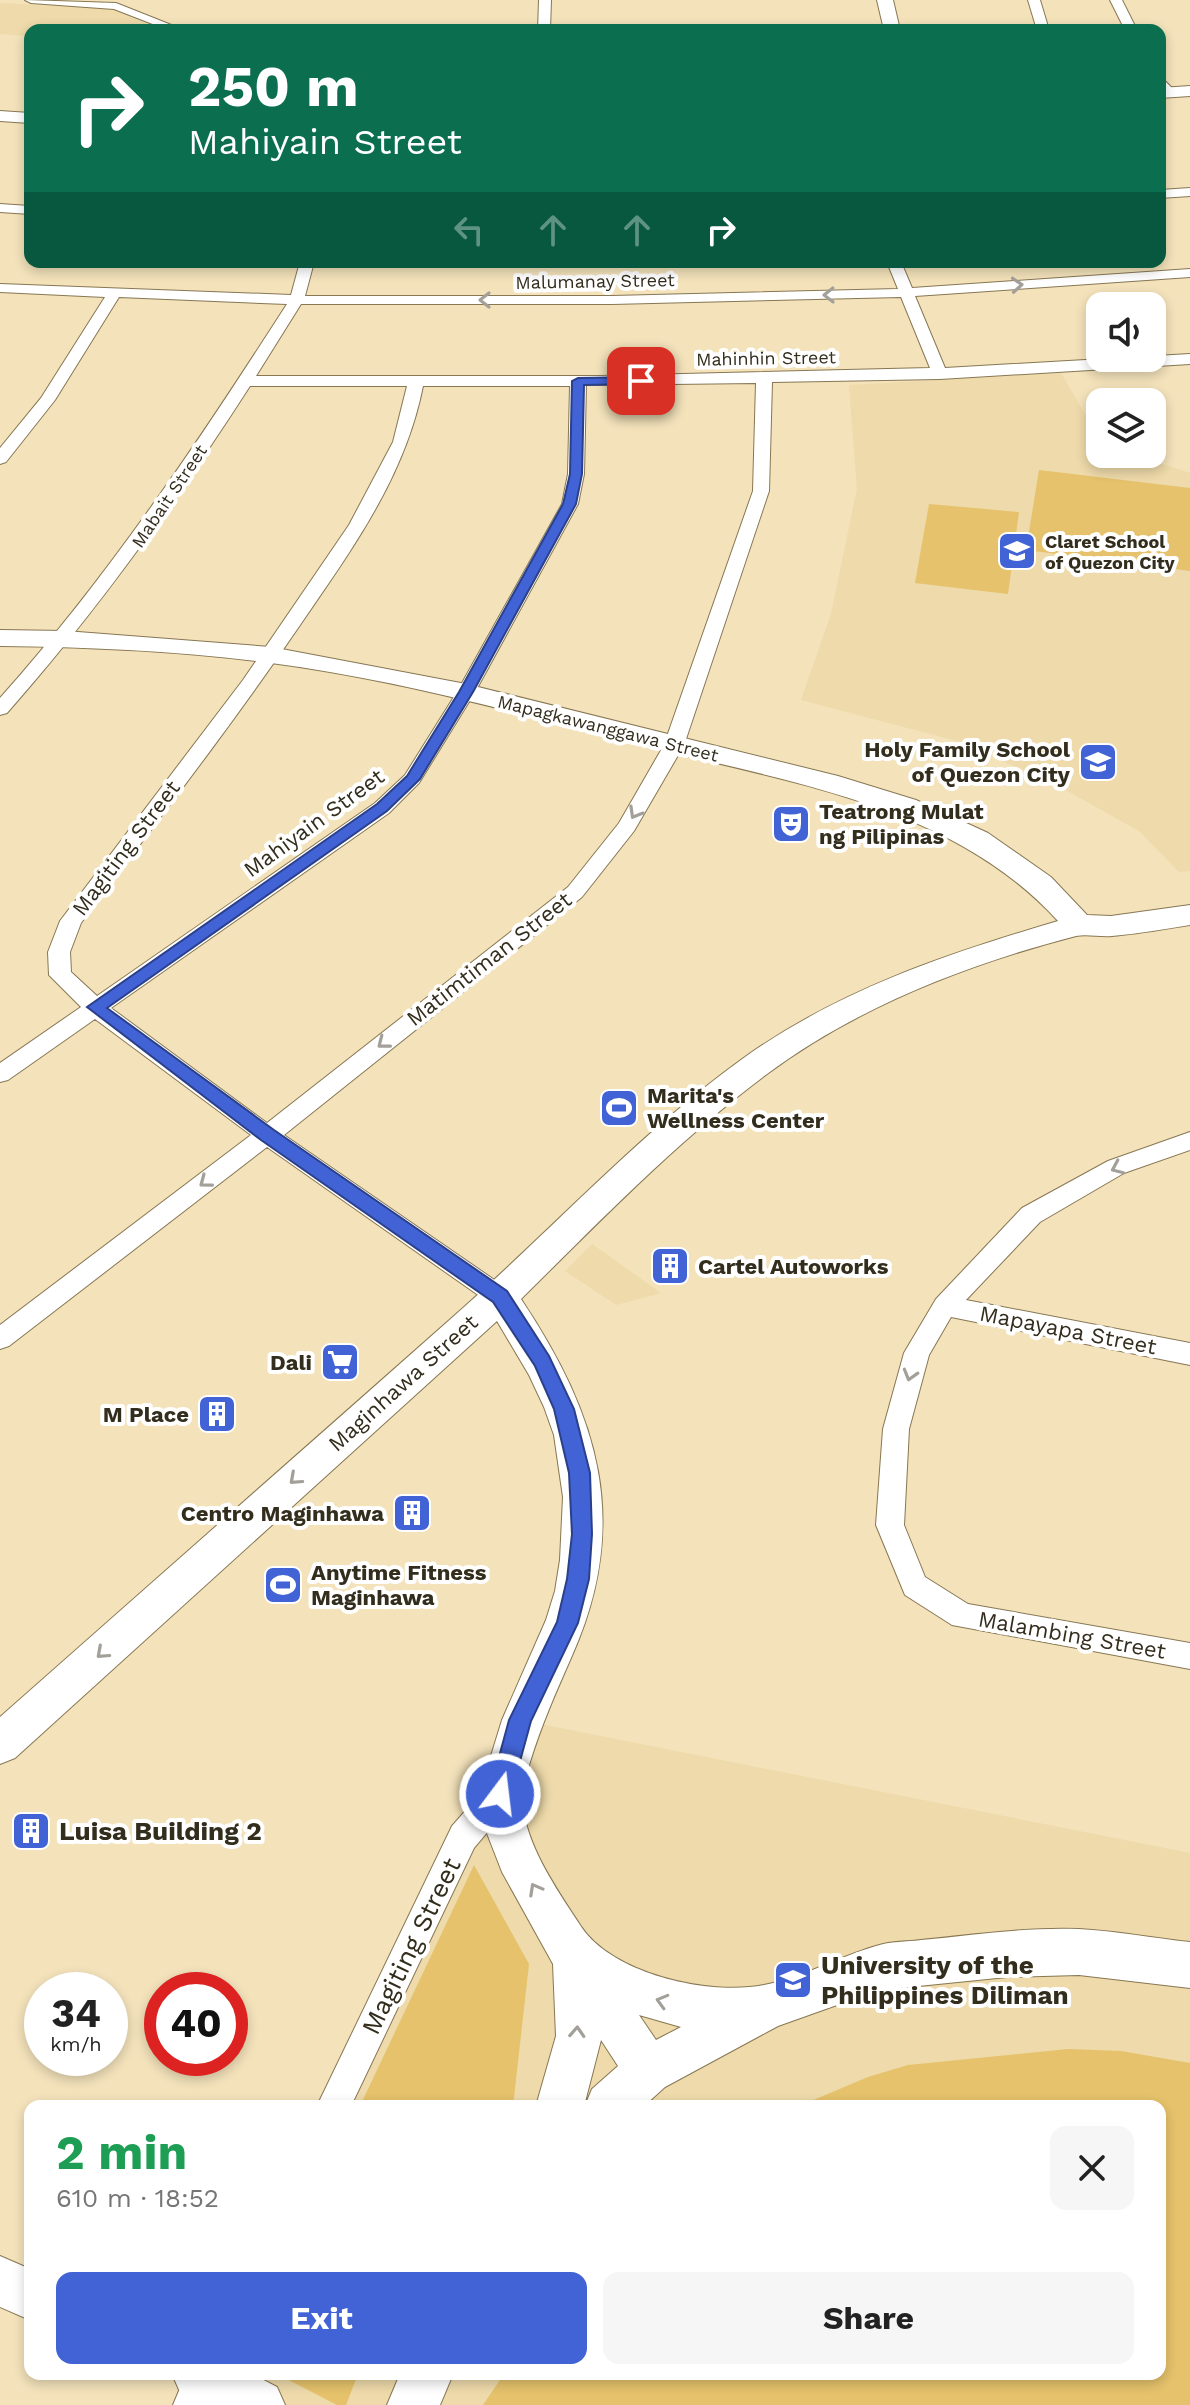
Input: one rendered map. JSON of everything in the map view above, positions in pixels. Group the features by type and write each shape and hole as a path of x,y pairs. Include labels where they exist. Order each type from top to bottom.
{"street":[{"path":"31,0 119,3 165,24"},
{"path":"544,24 545,0"},
{"path":"885,0 891,24"},
{"path":"1034,0 1041,24"},
{"path":"1116,0 1128,24"},
{"path":"1166,92 1190,91"},
{"path":"1166,94 1190,103"},
{"path":"0,105 24,106"},
{"path":"0,116 24,118"},
{"path":"1166,194 1190,192"},
{"path":"0,208 24,210"},
{"name":"Mabait Street","path":"0,709 65,639 132,551 297,300 305,268"},
{"path":"897,268 940,374"},
{"name":"Malumanay Street","path":"0,288 297,300 612,300 907,293 1190,273"},
{"path":"0,459 47,400 115,292"},
{"name":"Mahinhin Street","path":"246,381 764,379 940,374 1190,359"},
{"name":"Matimtiman Street","path":"0,1339 267,1135 575,892 627,826 674,745 761,491 764,379"},
{"name":"Mahiyain Street","path":"0,1074 382,808 412,779 466,692 570,504 576,474 578,381"},
{"name":"Magiting Street","path":"337,2100 463,1837 500,1794 520,1720 567,1623 578,1579 582,1534 580,1473 564,1409 543,1362 500,1297 267,1135 95,1007 60,975 59,952 71,921 271,655 345,545 380,486 402,439 416,382"},
{"name":"Mapagkawanggawa Street","path":"0,638 65,639 271,655 466,692 878,796 933,817 1012,862 1041,884 1079,925"},
{"name":"Maginhawa Street","path":"1079,925 1101,908 1190,896"},
{"name":"Maginhawa Street","path":"0,1744 500,1297 652,1149 731,1084 807,1033 899,985 938,969 1079,925 1111,926 1190,915"},
{"path":"945,1306 1031,1215 1116,1167 1190,1141"},
{"name":"Mapayapa Street","path":"945,1306 1190,1354"},
{"name":"Malambing Street","path":"945,1306 917,1353 896,1429 890,1525 915,1586 962,1616 1190,1656"},
{"name":"Magiting Street","path":"500,1794 510,1837 531,1883 648,2070"},
{"path":"616,2100 648,2070 767,2007 879,1967 1007,1954 1079,1952 1190,1965"},
{"path":"575,1956 617,1985 665,2003 716,2011 767,2007"},
{"path":"562,2100 579,2036 575,1956"},
{"path":"0,2281 24,2292"},
{"path":"413,2405 424,2380"},
{"path":"199,2382 259,2405"}],"shaded area":[{"path":"0,3 114,9 148,24 24,24 24,36 0,34"},
{"name":"Claret School of Quezon City","path":"1061,373 1086,416 1086,468 1166,468 1166,465 1190,473 1190,871 1179,872 1139,831 1055,784 957,741 801,700 831,614 857,489 849,385"},
{"path":"1039,470 1190,488 1190,571 1026,550"},
{"path":"929,504 1019,512 1008,594 915,583"},
{"path":"592,1244 661,1293 616,1305 565,1271"},
{"name":"University of the Philippines Diliman","path":"520,1720 1190,1853 1190,2405 195,2405 207,2380 1166,2380 1166,2100 340,2100"},
{"path":"474,1865 529,1964 514,2100 363,2100"},
{"path":"1068,2049 1121,2051 1190,2063 1190,2405 483,2405 500,2380 1166,2380 1166,2100 813,2100 868,2077 908,2065"},
{"path":"289,2380 356,2380 346,2405 337,2405"}],"place":[{"name":"Claret School of Quezon City","path":"1017,551"},
{"name":"Holy Family School of Quezon City","path":"1098,762"},
{"name":"Teatrong Mulat ng Pilipinas","path":"791,824"},
{"name":"Marita's Wellness Center","path":"619,1108"},
{"name":"Cartel Autoworks","path":"670,1266"},
{"name":"Dali","path":"340,1362"},
{"name":"M Place","path":"217,1414"},
{"name":"Centro Maginhawa","path":"412,1513"},
{"name":"Anytime Fitness Maginhawa","path":"283,1585"},
{"name":"Luisa Building 2","path":"31,1831"},
{"name":"University of the Philippines Diliman","path":"793,1980"}],"route":[{"path":"500,1794 520,1720 567,1623 578,1579 582,1534 580,1473 564,1409 543,1362 500,1297 267,1135 95,1007 382,808 412,779 466,692 570,504 576,474 578,381 641,381"}]}
